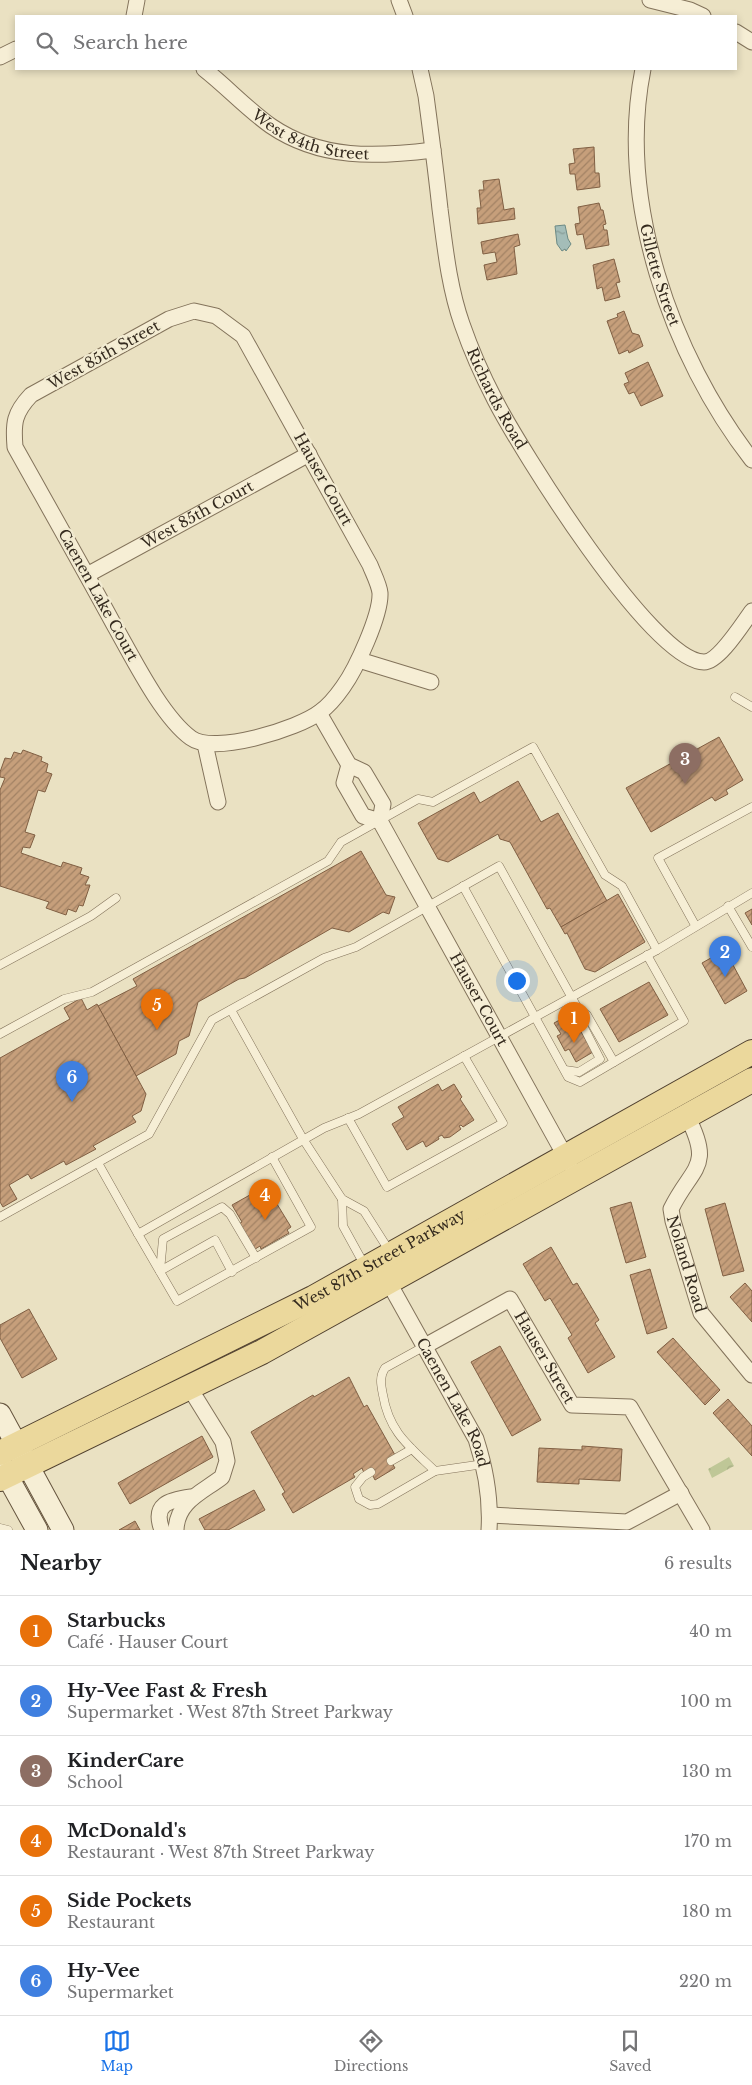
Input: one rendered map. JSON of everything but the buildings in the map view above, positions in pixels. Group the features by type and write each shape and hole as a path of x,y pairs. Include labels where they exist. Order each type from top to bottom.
{"main road":[{"name":"West 87th Street Parkway","path":"5,1463 366,1268 752,1052"},
{"name":"West 87th Street Parkway","path":"5,1463 29,1465 262,1352 752,1080"},
{"path":"0,1414 5,1463 37,1530"},
{"path":"29,1465 63,1530"}],"street":[{"path":"134,15 137,0"},
{"path":"399,0 405,15"},
{"path":"654,6 699,15"},
{"path":"737,33 752,42"},
{"path":"0,57 15,50"},
{"name":"West 84th Street","path":"205,70 273,127 299,141 324,150 354,156 385,156 433,150"},
{"name":"Richards Road","path":"420,70 433,150 448,270 461,322 477,364 496,402 583,542 610,580 655,629 686,657 704,662 716,657 752,611"},
{"name":"Gillette Street","path":"643,70 636,130 638,174 643,212 657,271 690,361 710,399 752,460"},
{"name":"West 85th Street","path":"14,429 18,409 31,395 169,319 194,311 216,316"},
{"name":"Hauser Court","path":"216,316 243,336 370,565 380,590 380,603 359,660 332,703 319,714 349,765 364,772 383,804 380,821 577,1178"},
{"name":"Caenen Lake Court","path":"14,429 16,447 157,696 181,730 193,740 205,744"},
{"name":"West 85th Court","path":"87,575 309,454"},
{"path":"359,660 431,682"},
{"path":"218,802 205,744 261,738 319,714"},
{"path":"349,765 344,783 363,816 380,821"},
{"name":"Noland Road","path":"687,1116 701,1148 700,1160 694,1174 670,1209 673,1221 701,1312 752,1375"},
{"name":"Caenen Lake Road","path":"389,1283 466,1418 484,1464 490,1494 489,1523"},
{"name":"Hauser Street","path":"425,1346 510,1299 572,1404 630,1407 702,1530"},
{"path":"176,1530 182,1508 191,1497 222,1477 227,1461 223,1442 189,1387"},
{"path":"489,1523 627,1522 681,1493"},
{"path":"162,1530 158,1520 161,1508 169,1501 191,1497"}],"lane":[{"path":"735,697 752,707"},
{"path":"0,1034 64,999 92,992 328,861 341,842 418,799 433,802 533,747 605,875 622,886 658,950"},
{"path":"695,925 658,858 752,807"},
{"path":"0,1217 149,1134 212,1020 324,958 356,946 499,866 572,997 577,1007 578,1016 600,1059 579,1072 565,1070"},
{"path":"464,886 568,1076 580,1082 684,1021 647,955"},
{"path":"138,1234 324,1128 348,1118 500,1037 658,950 695,925 752,893"},
{"path":"0,965 91,916 116,898"},
{"path":"728,906 752,947"},
{"path":"577,1007 587,1015 614,1062"},
{"path":"231,1010 303,1140 342,1199 364,1211 391,1254"},
{"path":"348,1118 387,1187 503,1123 464,1056"},
{"path":"98,1163 177,1302 311,1227 272,1157"},
{"path":"342,1199 343,1226 366,1268"},
{"path":"160,1271 163,1239 222,1207 230,1214 256,1258"},
{"path":"160,1271 215,1240 232,1272"},
{"path":"425,1346 385,1368 380,1380 389,1419 395,1431 435,1471"},
{"path":"391,1461 412,1449"},
{"path":"371,1472 363,1476 356,1488 359,1499 370,1505 378,1504 435,1471 484,1464"},
{"path":"0,1528 8,1530"}],"green space":[{"path":"729,1457 734,1466 712,1478 708,1469"}],"water":[{"path":"565,225 571,244 566,251 565,249 562,251 557,244 555,226"}],"place":[{"name":"KinderCare","path":"685,784"},
{"name":"Hy-Vee Fast & Fresh","path":"725,977"},
{"name":"Side Pockets","path":"157,1030"},
{"name":"Starbucks","path":"574,1043"},
{"name":"Hy-Vee","path":"72,1102"},
{"name":"McDonald's","path":"265,1220"}]}
